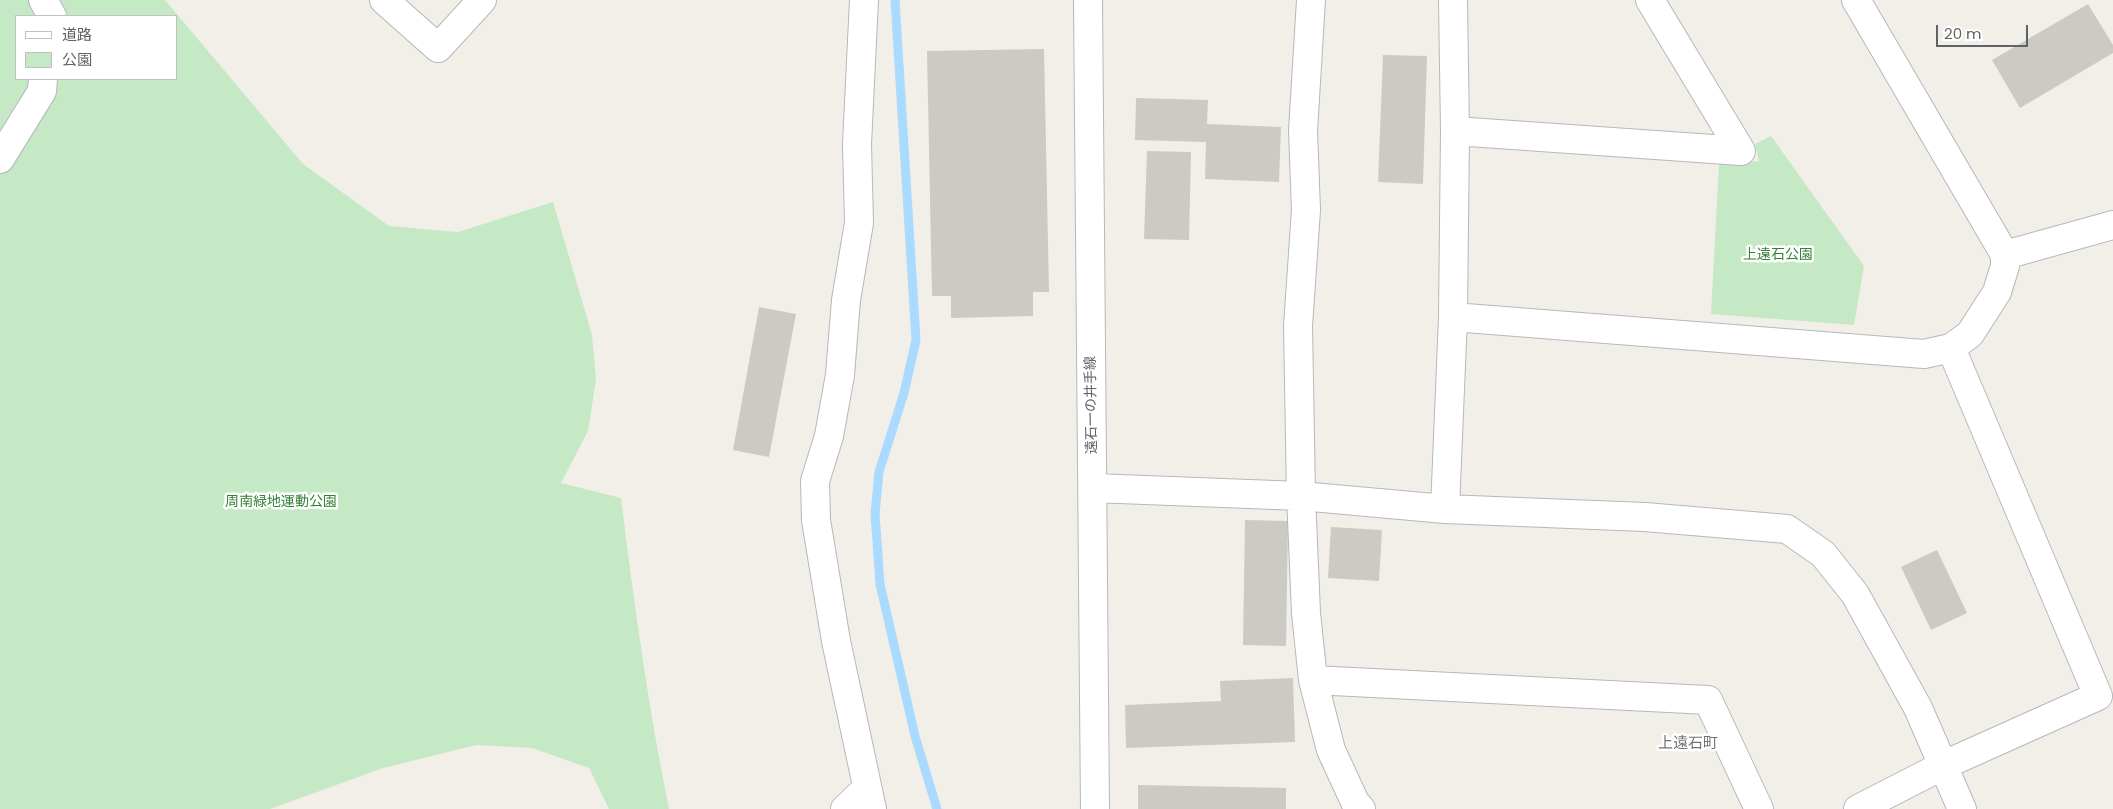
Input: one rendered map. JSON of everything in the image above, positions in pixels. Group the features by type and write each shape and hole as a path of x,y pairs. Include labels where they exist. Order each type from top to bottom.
{"street":[{"path":"44,0 52,15"},
{"path":"384,0 438,48 482,0"},
{"path":"845,809 869,799 836,641 816,520 815,481 829,436 840,375 846,300 858,223 857,144 864,0"},
{"name":"遠石一の井手線","path":"1088,0 1095,809"},
{"path":"1311,0 1304,131 1306,210 1298,326 1301,496 1306,613 1313,680 1331,750 1361,809"},
{"path":"1445,509 1453,317 1455,131 1453,0"},
{"path":"1455,131 1741,151 1650,0"},
{"path":"1453,317 1924,354 1951,348 1970,334 1997,292 2005,255 1856,0"},
{"path":"0,158 42,91 43,80"},
{"path":"2005,255 2113,225"},
{"path":"1858,809 1944,765 2098,696 1951,348"},
{"path":"1093,488 1301,496 1445,509 1645,517 1787,529 1823,554 1855,594 1913,699 1962,809"},
{"path":"1313,680 1708,700 1759,809"}],"green space":[{"name":"周南緑地運動公園","path":"0,0 165,0 178,15 15,15 15,80 178,80 178,15 303,164 389,226 458,232 553,202 592,335 596,379 588,431 561,483 621,498 654,732 669,809 609,809 589,768 532,748 476,745 383,768 270,809 0,809"},
{"name":"上遠石公園","path":"1771,136 1864,266 1854,325 1711,314 1719,164 1759,161 1755,144"}],"building":[{"path":"2088,4 2113,45 2113,53 2020,108 1992,60"},
{"path":"1044,49 1049,292 1033,292 1033,316 951,318 951,296 932,296 927,51"},
{"path":"1383,55 1427,56 1423,184 1378,182"},
{"path":"1136,98 1208,100 1207,124 1281,127 1279,182 1205,179 1206,142 1135,140"},
{"path":"1147,151 1191,152 1189,240 1144,239"},
{"path":"759,307 796,314 769,457 733,450"},
{"path":"1245,520 1288,521 1286,646 1243,645"},
{"path":"1331,527 1382,530 1379,581 1328,578"},
{"path":"1937,550 1967,613 1931,630 1901,567"},
{"path":"1293,678 1295,742 1126,748 1125,705 1221,701 1220,681"},
{"path":"1138,785 1286,788 1286,809 1138,809"}],"waterway":[{"path":"895,0 916,340 904,393 879,472 875,514 880,584 915,736 937,809"}],"district":[{"name":"上遠石町","path":"1688,744"}]}
